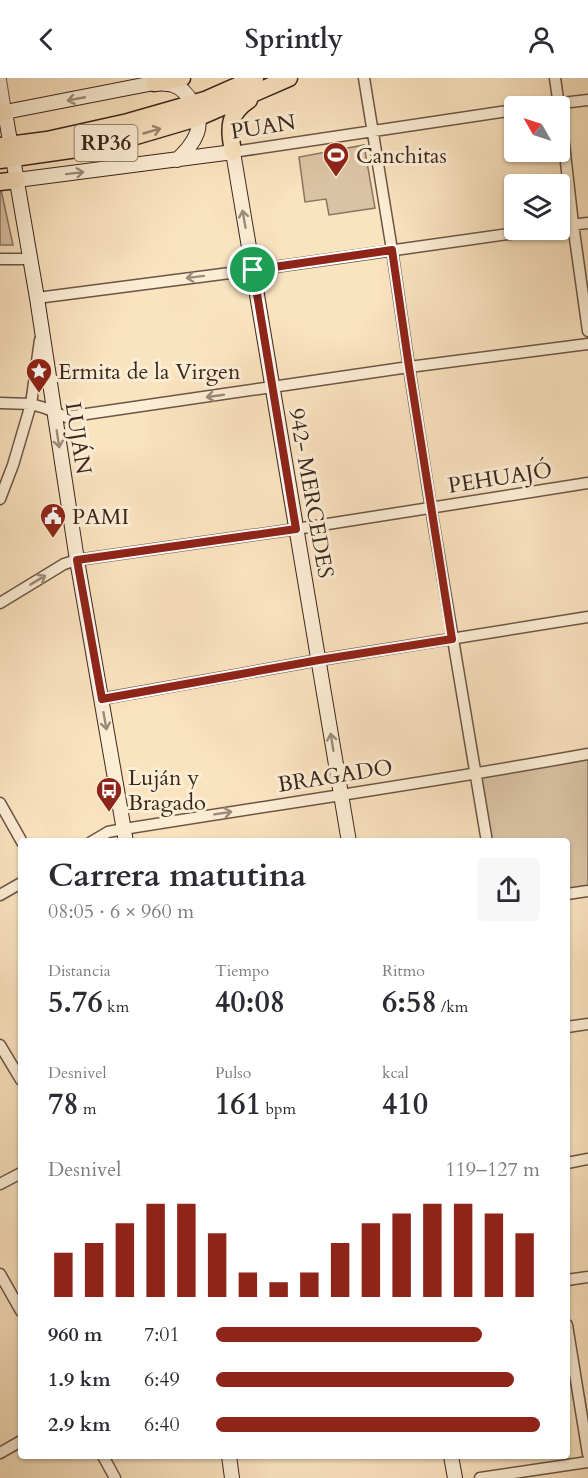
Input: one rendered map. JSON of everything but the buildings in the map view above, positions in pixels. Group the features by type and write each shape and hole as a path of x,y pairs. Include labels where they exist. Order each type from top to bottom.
{"main road":[{"path":"3,112 153,81 182,78"},
{"name":"RP36","path":"195,111 255,78"},
{"path":"153,81 174,85 189,96 195,111 197,134 177,160"},
{"path":"233,152 230,124 236,111 282,81"},
{"name":"RP36","path":"6,153 128,123 195,111 282,81"},
{"name":"LUJÁN","path":"3,112 8,181 30,259 37,298 77,560 125,835"},
{"name":"PUAN","path":"8,181 233,152"},
{"name":"942- MERCEDES","path":"233,152 348,838"},
{"path":"229,1459 232,1478"},
{"path":"452,1459 455,1478"}],"street":[{"path":"364,78 452,639 486,838"},
{"path":"555,78 558,96"},
{"path":"0,80 3,112"},
{"path":"570,104 588,100"},
{"name":"PUAN","path":"233,152 504,111"},
{"path":"566,162 588,332"},
{"path":"570,224 588,223"},
{"path":"37,298 504,235"},
{"path":"0,259 30,259"},
{"path":"0,499 14,465 31,404 41,330"},
{"path":"0,403 31,404 66,417 409,367 588,344"},
{"name":"PEHUAJÓ","path":"0,603 64,564 77,560 296,529 588,483"},
{"path":"102,699 319,660 588,617"},
{"name":"BRAGADO","path":"98,838 108,832 125,835 341,794 475,774 588,753"},
{"path":"0,803 19,838"},
{"path":"0,895 18,885"},
{"path":"570,894 588,891"},
{"path":"570,1027 588,1024"},
{"path":"0,1045 18,1075"},
{"path":"570,1162 588,1159"},
{"path":"0,1184 18,1175"},
{"path":"0,1274 18,1306"},
{"path":"570,1280 588,1277"},
{"path":"570,1343 588,1454"},
{"path":"0,1453 18,1443"},
{"path":"105,1459 115,1478"},
{"path":"480,1478 588,1462"}],"shaded area":[{"name":"Canchitas","path":"364,145 375,208 329,215 326,199 305,202 299,157"},
{"path":"0,185 13,245 0,245"},
{"path":"588,754 588,891 570,894 570,838 486,838 475,774"}],"place":[{"name":"Canchitas","path":"336,178"},
{"name":"Ermita de la Virgen","path":"39,394"},
{"name":"PAMI","path":"53,539"},
{"name":"Luján y Bragado","path":"109,813"}],"route":[{"path":"392,250 452,639 102,699 77,560 296,529 253,270 392,250"}]}
